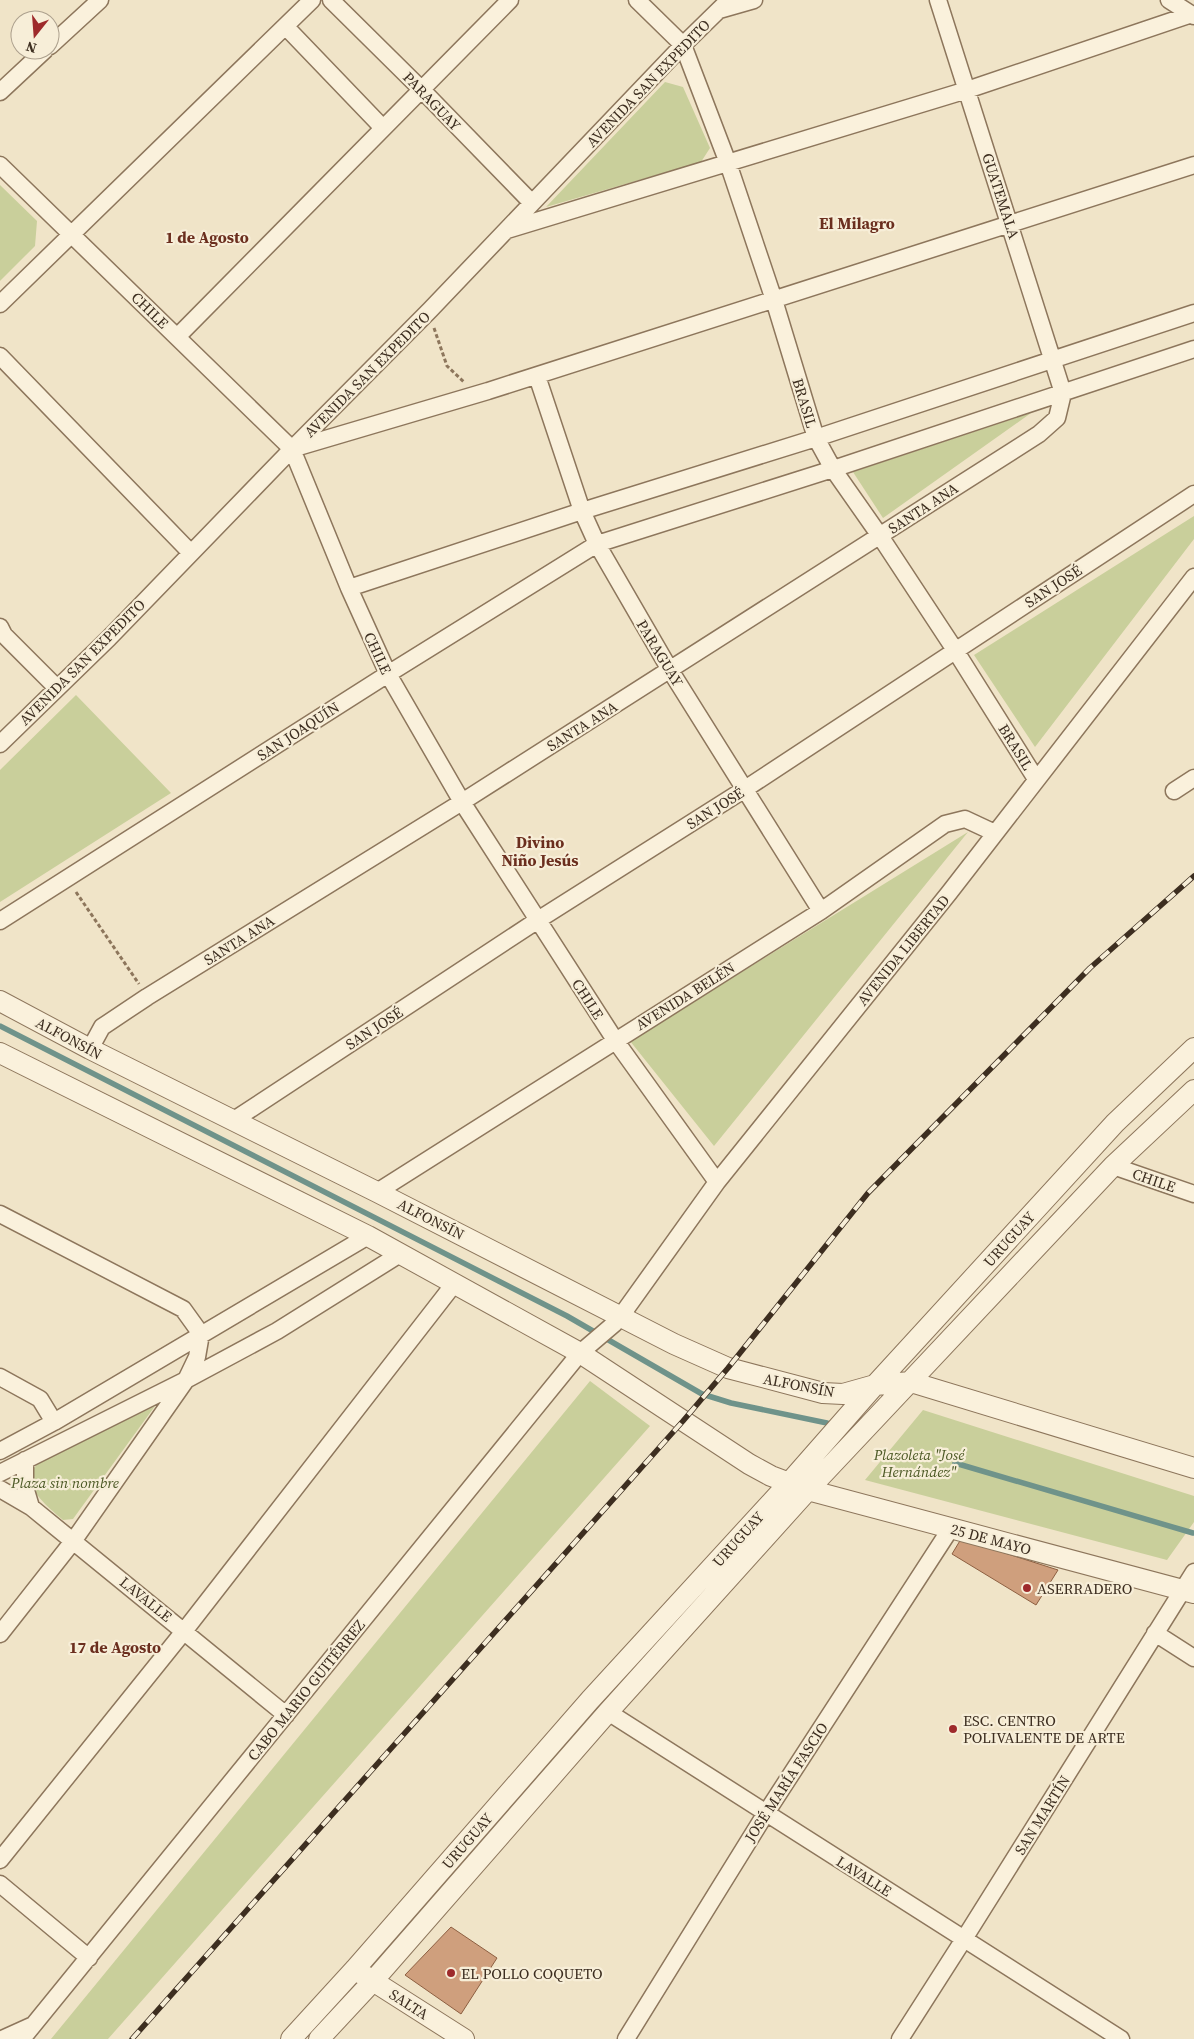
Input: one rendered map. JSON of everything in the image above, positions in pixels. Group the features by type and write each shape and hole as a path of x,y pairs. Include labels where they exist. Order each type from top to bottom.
{"street":[{"path":"60,35 87,7 100,0"},
{"path":"0,304 312,0"},
{"name":"PARAGUAY","path":"331,0 422,90 532,204"},
{"path":"177,337 510,0"},
{"name":"BRASIL","path":"637,0 683,45 728,163 774,300 816,438 833,469 880,536 955,650 1036,779"},
{"path":"724,5 754,0"},
{"name":"GUATEMALA","path":"938,0 1063,393"},
{"path":"1169,0 1193,15"},
{"name":"AVENIDA SAN EXPEDITO","path":"0,744 109,638 430,310 683,45 724,5"},
{"path":"507,230 967,90 1193,15"},
{"path":"286,27 383,128"},
{"path":"0,92 34,60"},
{"name":"CHILE","path":"0,165 292,449 348,588 388,674 462,802 615,1040 717,1182"},
{"path":"292,449 488,392 1194,165"},
{"path":"348,588 582,511 816,438 1194,313"},
{"name":"SAN JOAQUÍN","path":"0,920 68,879 388,674 597,544 833,469 1194,349"},
{"path":"0,356 191,553"},
{"name":"PARAGUAY","path":"537,376 582,511 597,544 670,670 821,911"},
{"name":"SANTA ANA","path":"90,1049 102,1027 147,997 462,802 1039,434 1057,418 1063,393"},
{"name":"SAN JOSÉ","path":"234,1120 538,920 745,789 1194,494"},
{"name":"AVENIDA LIBERTAD","path":"617,1320 717,1182 995,833 1194,577"},
{"path":"0,627 4,635 57,688"},
{"path":"1174,792 1194,778"},
{"name":"AVENIDA BELÉN","path":"377,1192 821,911 945,824 965,819 995,833"},
{"name":"ALFONSÍN","path":"0,1001 90,1049 377,1192 617,1320 699,1356 756,1377 823,1393 843,1394 875,1385"},
{"name":"URUGUAY","path":"291,2039 355,1969 590,1700 789,1483 875,1385 1115,1123 1194,1048"},
{"path":"0,1053 368,1236 454,1284 586,1347 749,1464 789,1483"},
{"name":"URUGUAY","path":"319,2039 373,1981 608,1712 808,1490 1113,1166 1194,1090"},
{"name":"CHILE","path":"1113,1166 1194,1194"},
{"path":"0,1214 183,1309 200,1334 198,1356 186,1380 74,1540 0,1634"},
{"path":"0,1451 54,1422 368,1236"},
{"path":"0,1473 186,1380 277,1331 400,1254"},
{"path":"0,1860 185,1630 454,1284"},
{"name":"CABO MARIO GUITÉRREZ","path":"2,2039 27,2033 586,1347 617,1320"},
{"path":"0,1378 40,1399 54,1422"},
{"path":"875,1385 911,1382 1194,1468"},
{"path":"25,1460 25,1487 32,1506"},
{"name":"25 DE MAYO","path":"789,1483 808,1490 1188,1591"},
{"name":"LAVALLE","path":"0,1489 32,1506 286,1715"},
{"name":"JOSÉ MARÍA FASCIO","path":"626,2039 766,1813 950,1528"},
{"name":"SAN MARTÍN","path":"900,2039 1155,1633 1188,1591 1194,1572"},
{"path":"1155,1633 1194,1658"},
{"name":"LAVALLE","path":"608,1712 1121,2039"},
{"path":"0,1884 89,1958"},
{"name":"SALTA","path":"355,1969 464,2039"}],"path":[{"path":"430,310 439,348 446,366 463,381 488,392"},
{"path":"68,879 147,997"}],"green space":[{"path":"665,82 683,87 710,148 701,162 546,207"},
{"path":"0,185 37,221 35,246 0,281"},
{"path":"1031,413 883,518 853,472"},
{"path":"1194,516 1194,539 1035,747 974,655"},
{"path":"76,695 171,793 0,902 0,770"},
{"path":"968,832 714,1146 630,1041"},
{"path":"590,1381 650,1426 108,2039 51,2039"},
{"name":"Plaza sin nombre","path":"155,1406 73,1519 63,1520 37,1494 31,1478 33,1470 39,1462"},
{"name":"Plazoleta \"José Hernández\"","path":"923,1410 1194,1496 1194,1522 1167,1560 865,1480"}],"building":[{"name":"ASERRADERO","path":"961,1539 1058,1570 1036,1605 952,1554"},
{"path":"451,1927 497,1958 461,2014 405,1975"}],"waterway":[{"path":"0,1026 567,1316 702,1394 731,1403 827,1423"},
{"path":"955,1463 1193,1533"}],"railway":[{"path":"132,2039 683,1421 728,1368 868,1193 1090,968 1194,876"}],"place":[{"name":"ASERRADERO","path":"1027,1588"},
{"name":"ESC. CENTRO POLIVALENTE DE ARTE","path":"953,1729"},
{"name":"EL POLLO COQUETO","path":"451,1973"}],"district":[{"name":"El Milagro","path":"857,223"},
{"name":"1 de Agosto","path":"207,237"},
{"name":"Divino Niño Jesús","path":"540,851"},
{"name":"17 de Agosto","path":"115,1647"}]}
